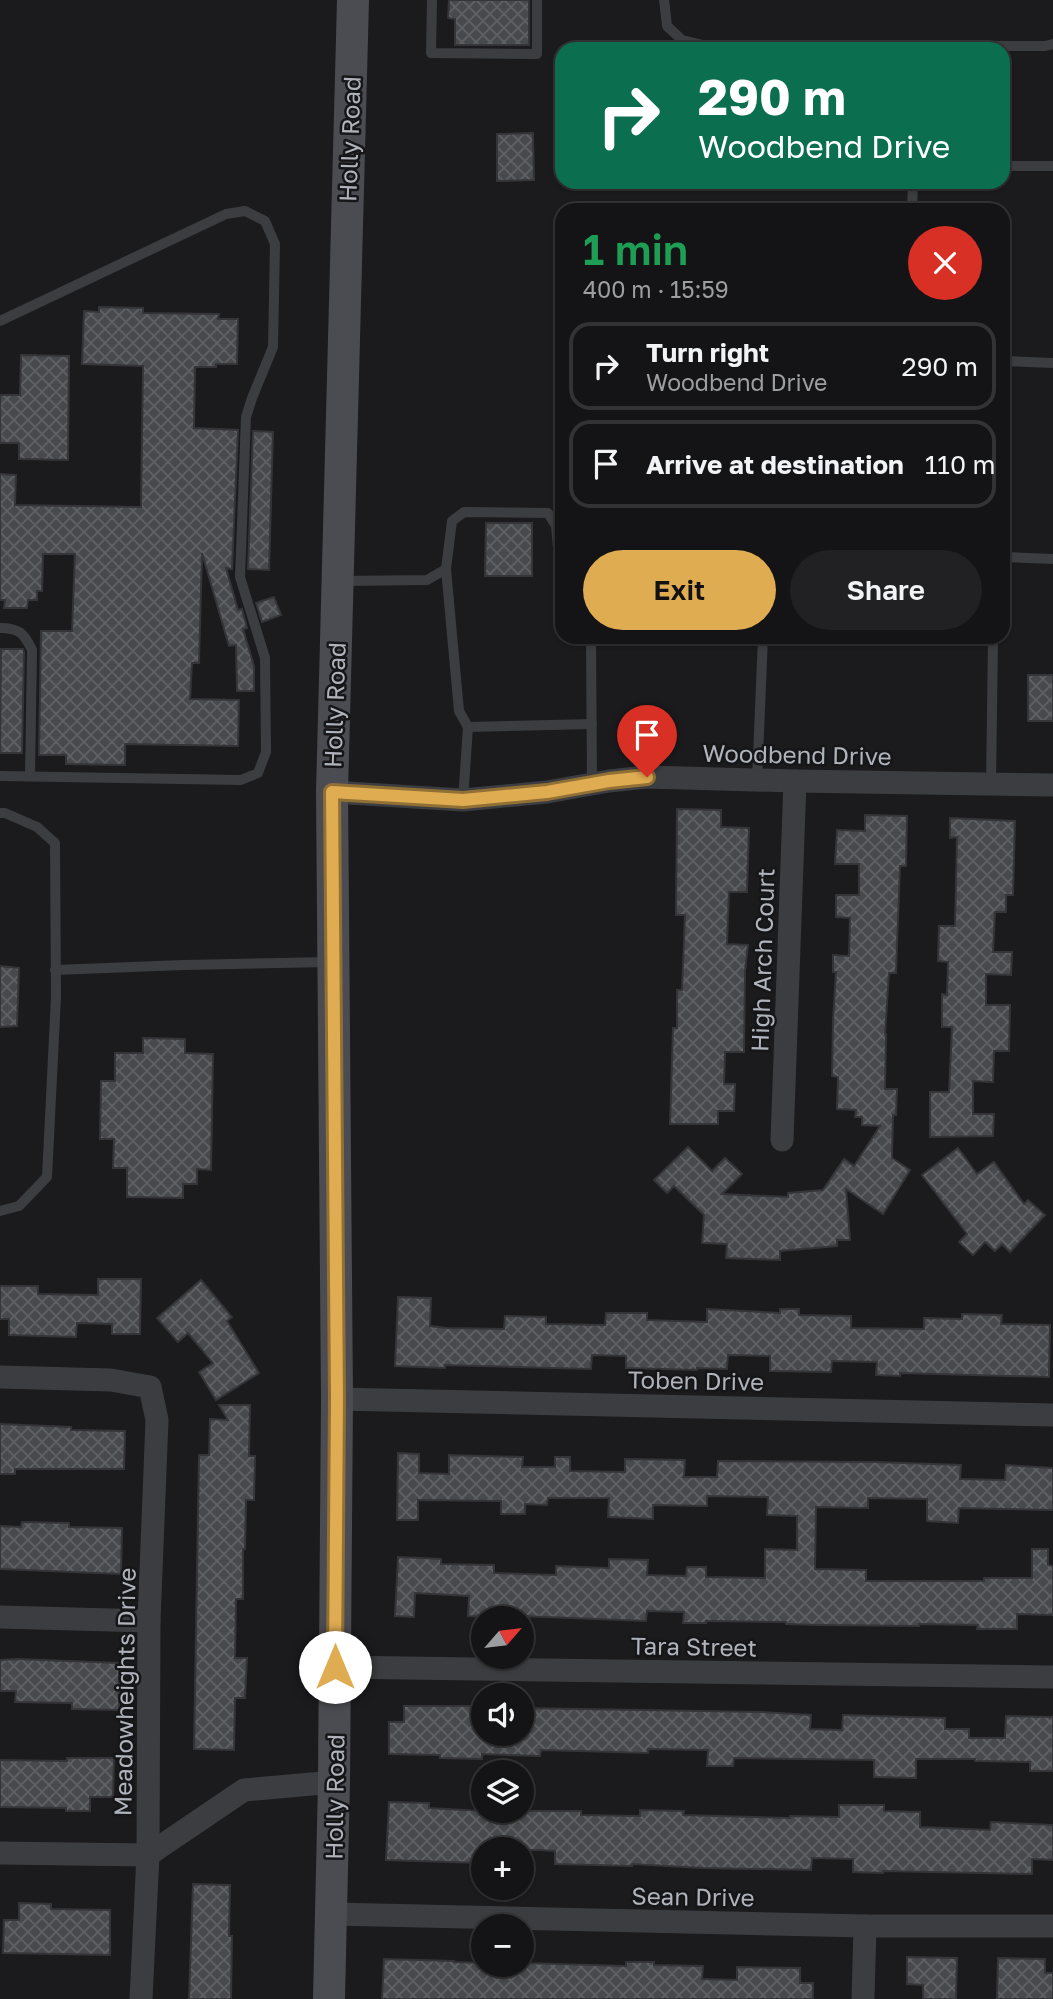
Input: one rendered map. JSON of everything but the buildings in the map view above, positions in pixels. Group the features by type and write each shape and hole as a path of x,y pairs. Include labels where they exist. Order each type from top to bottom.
{"main road":[{"name":"Holly Road","path":"329,1999 334,1782 337,1399 332,792 353,0"}],"street":[{"name":"Woodbend Drive","path":"332,792 463,800 647,777 1053,785"},
{"name":"High Arch Court","path":"782,1140 795,781"},
{"name":"Meadowheights Drive","path":"0,1377 111,1380 150,1387 158,1420 149,1621 148,1855 141,1999"},
{"name":"Toben Drive","path":"337,1399 1053,1415"},
{"path":"0,1617 149,1621"},
{"name":"Tara Street","path":"335,1667 1053,1677"},
{"path":"0,1853 148,1855 244,1790 334,1782"},
{"name":"Sean Drive","path":"332,1914 866,1927 1053,1926"},
{"path":"863,1999 866,1927"}],"lane":[{"path":"432,0 432,53 537,54 537,0"},
{"path":"664,0 667,26 682,40 690,42"},
{"path":"1010,46 1053,44"},
{"path":"1010,166 1053,166"},
{"path":"0,321 226,214 245,211 265,221 275,244 272,347 246,417 240,577 265,658 266,752 258,773 241,780 0,776"},
{"path":"1010,361 1053,363"},
{"path":"463,800 468,727 460,711 446,569 452,521 464,512 548,513 555,524"},
{"path":"1010,557 1053,559"},
{"path":"337,581 427,580 446,569"},
{"path":"0,628 12,628 22,633 32,650 30,776"},
{"path":"591,644 592,784"},
{"path":"757,780 763,644"},
{"path":"991,785 993,644"},
{"path":"468,727 592,724"},
{"path":"0,813 37,827 55,844 56,997 47,1177 19,1206 0,1211"},
{"path":"55,970 333,962"}],"route":[{"path":"335,1667 337,1399 332,792 463,800 547,792 647,777"}]}
